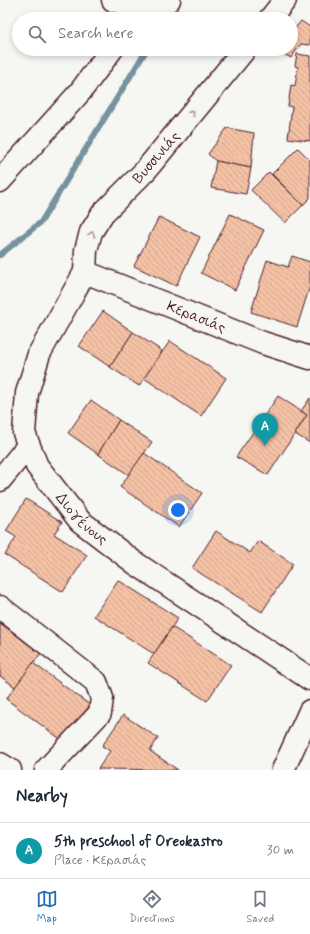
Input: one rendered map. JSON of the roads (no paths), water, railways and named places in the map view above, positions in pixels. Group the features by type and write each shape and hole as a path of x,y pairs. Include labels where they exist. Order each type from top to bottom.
{"street":[{"path":"113,0 136,12"},
{"path":"141,12 164,4 169,0"},
{"path":"276,12 285,0"},
{"path":"0,181 80,92 107,56"},
{"name":"Βυσσινιάς","path":"84,272 86,250 91,232 103,213 145,171 239,56"},
{"name":"Κερασιάς","path":"84,272 263,343 310,358"},
{"name":"Διογένους","path":"84,272 37,361 27,393 24,433 37,466 80,521 134,563 310,679"},
{"path":"0,480 28,446"},
{"path":"0,607 96,682 102,698 100,713 46,770"},
{"path":"283,770 310,711"},
{"path":"0,764 10,770"}],"waterway":[{"path":"0,255 41,222 143,56"}],"place":[{"name":"5th preschool of Oreokastro","path":"265,446"}]}
